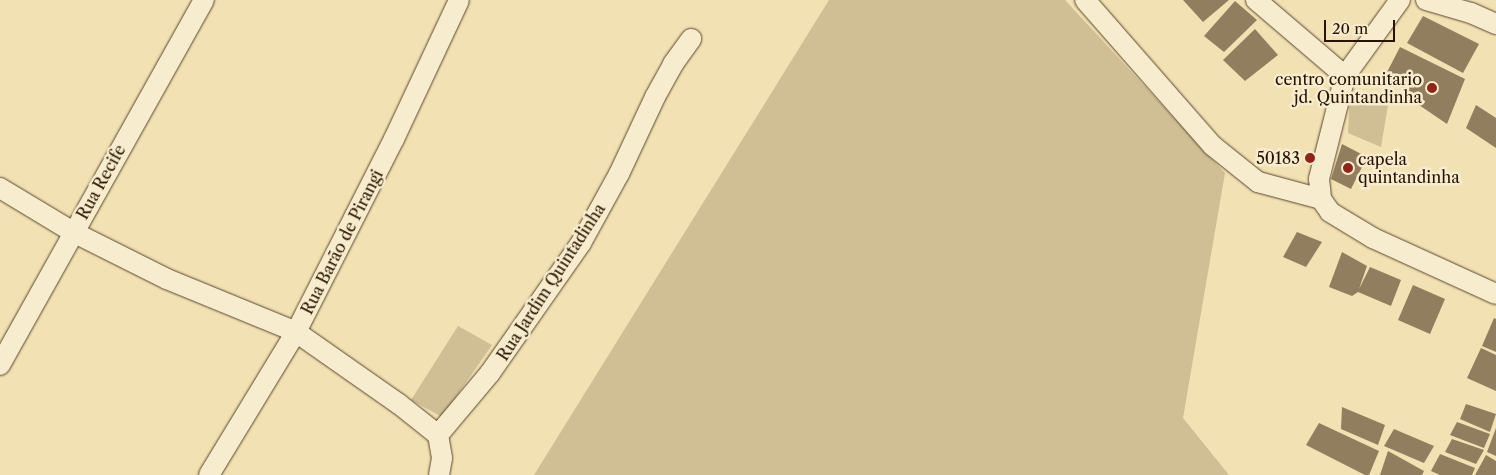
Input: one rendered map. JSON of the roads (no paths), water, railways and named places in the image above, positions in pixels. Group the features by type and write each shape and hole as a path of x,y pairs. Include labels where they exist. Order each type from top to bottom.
{"street":[{"name":"Rua Recife","path":"0,366 204,0"},
{"name":"Rua Barão de Pirangi","path":"209,475 296,332 394,139 459,0"},
{"path":"1085,0 1213,146 1258,182 1321,198"},
{"path":"1256,0 1345,76"},
{"path":"1400,0 1345,76 1319,178 1321,198 1330,212 1373,238 1496,294"},
{"path":"1426,0 1471,13 1496,24"},
{"name":"Rua Jardim Quintadinha","path":"438,435 490,374 581,243 619,174 655,97 673,64 691,39"},
{"path":"0,188 73,232 167,280 296,332 399,404 438,435 442,458 439,475"}],"place":[{"name":"centro comunitario jd. Quintandinha","path":"1432,88"},
{"name":"50183","path":"1310,158"},
{"name":"capela quintandinha","path":"1348,168"}]}
